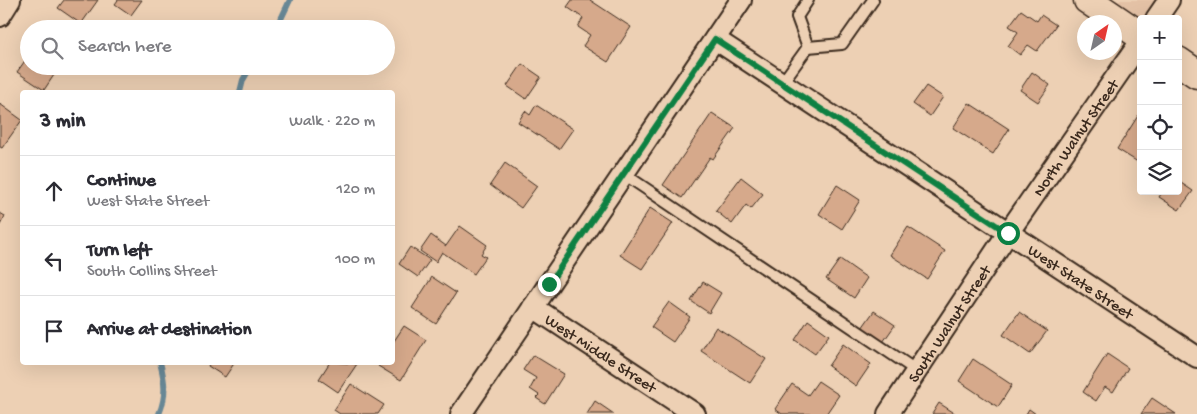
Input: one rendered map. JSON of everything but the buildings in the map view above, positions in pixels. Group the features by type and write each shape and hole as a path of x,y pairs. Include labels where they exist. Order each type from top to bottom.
{"main road":[{"path":"1088,0 1137,33"},
{"path":"1182,64 1197,74"}],"street":[{"path":"0,16 10,0"},
{"path":"461,414 740,0"},
{"path":"1159,15 1169,0"},
{"name":"West State Street","path":"715,39 1197,357"},
{"name":"North Walnut Street","path":"1008,233 1137,47"},
{"name":"South Walnut Street","path":"888,414 1008,233"},
{"name":"West Middle Street","path":"533,307 695,414"}],"lane":[{"path":"808,0 797,17 808,47"},
{"path":"782,83 808,47 842,44 873,0"},
{"path":"624,174 917,371"}],"shaded area":[{"path":"1095,0 1162,0 1152,15 1137,15 1137,28 1122,18 1122,15 1117,15"}],"waterway":[{"path":"280,20 290,0"},
{"path":"240,90 246,75"},
{"path":"159,414 164,388 161,365"}],"route":[{"path":"549,284 715,39 1008,233"}]}
